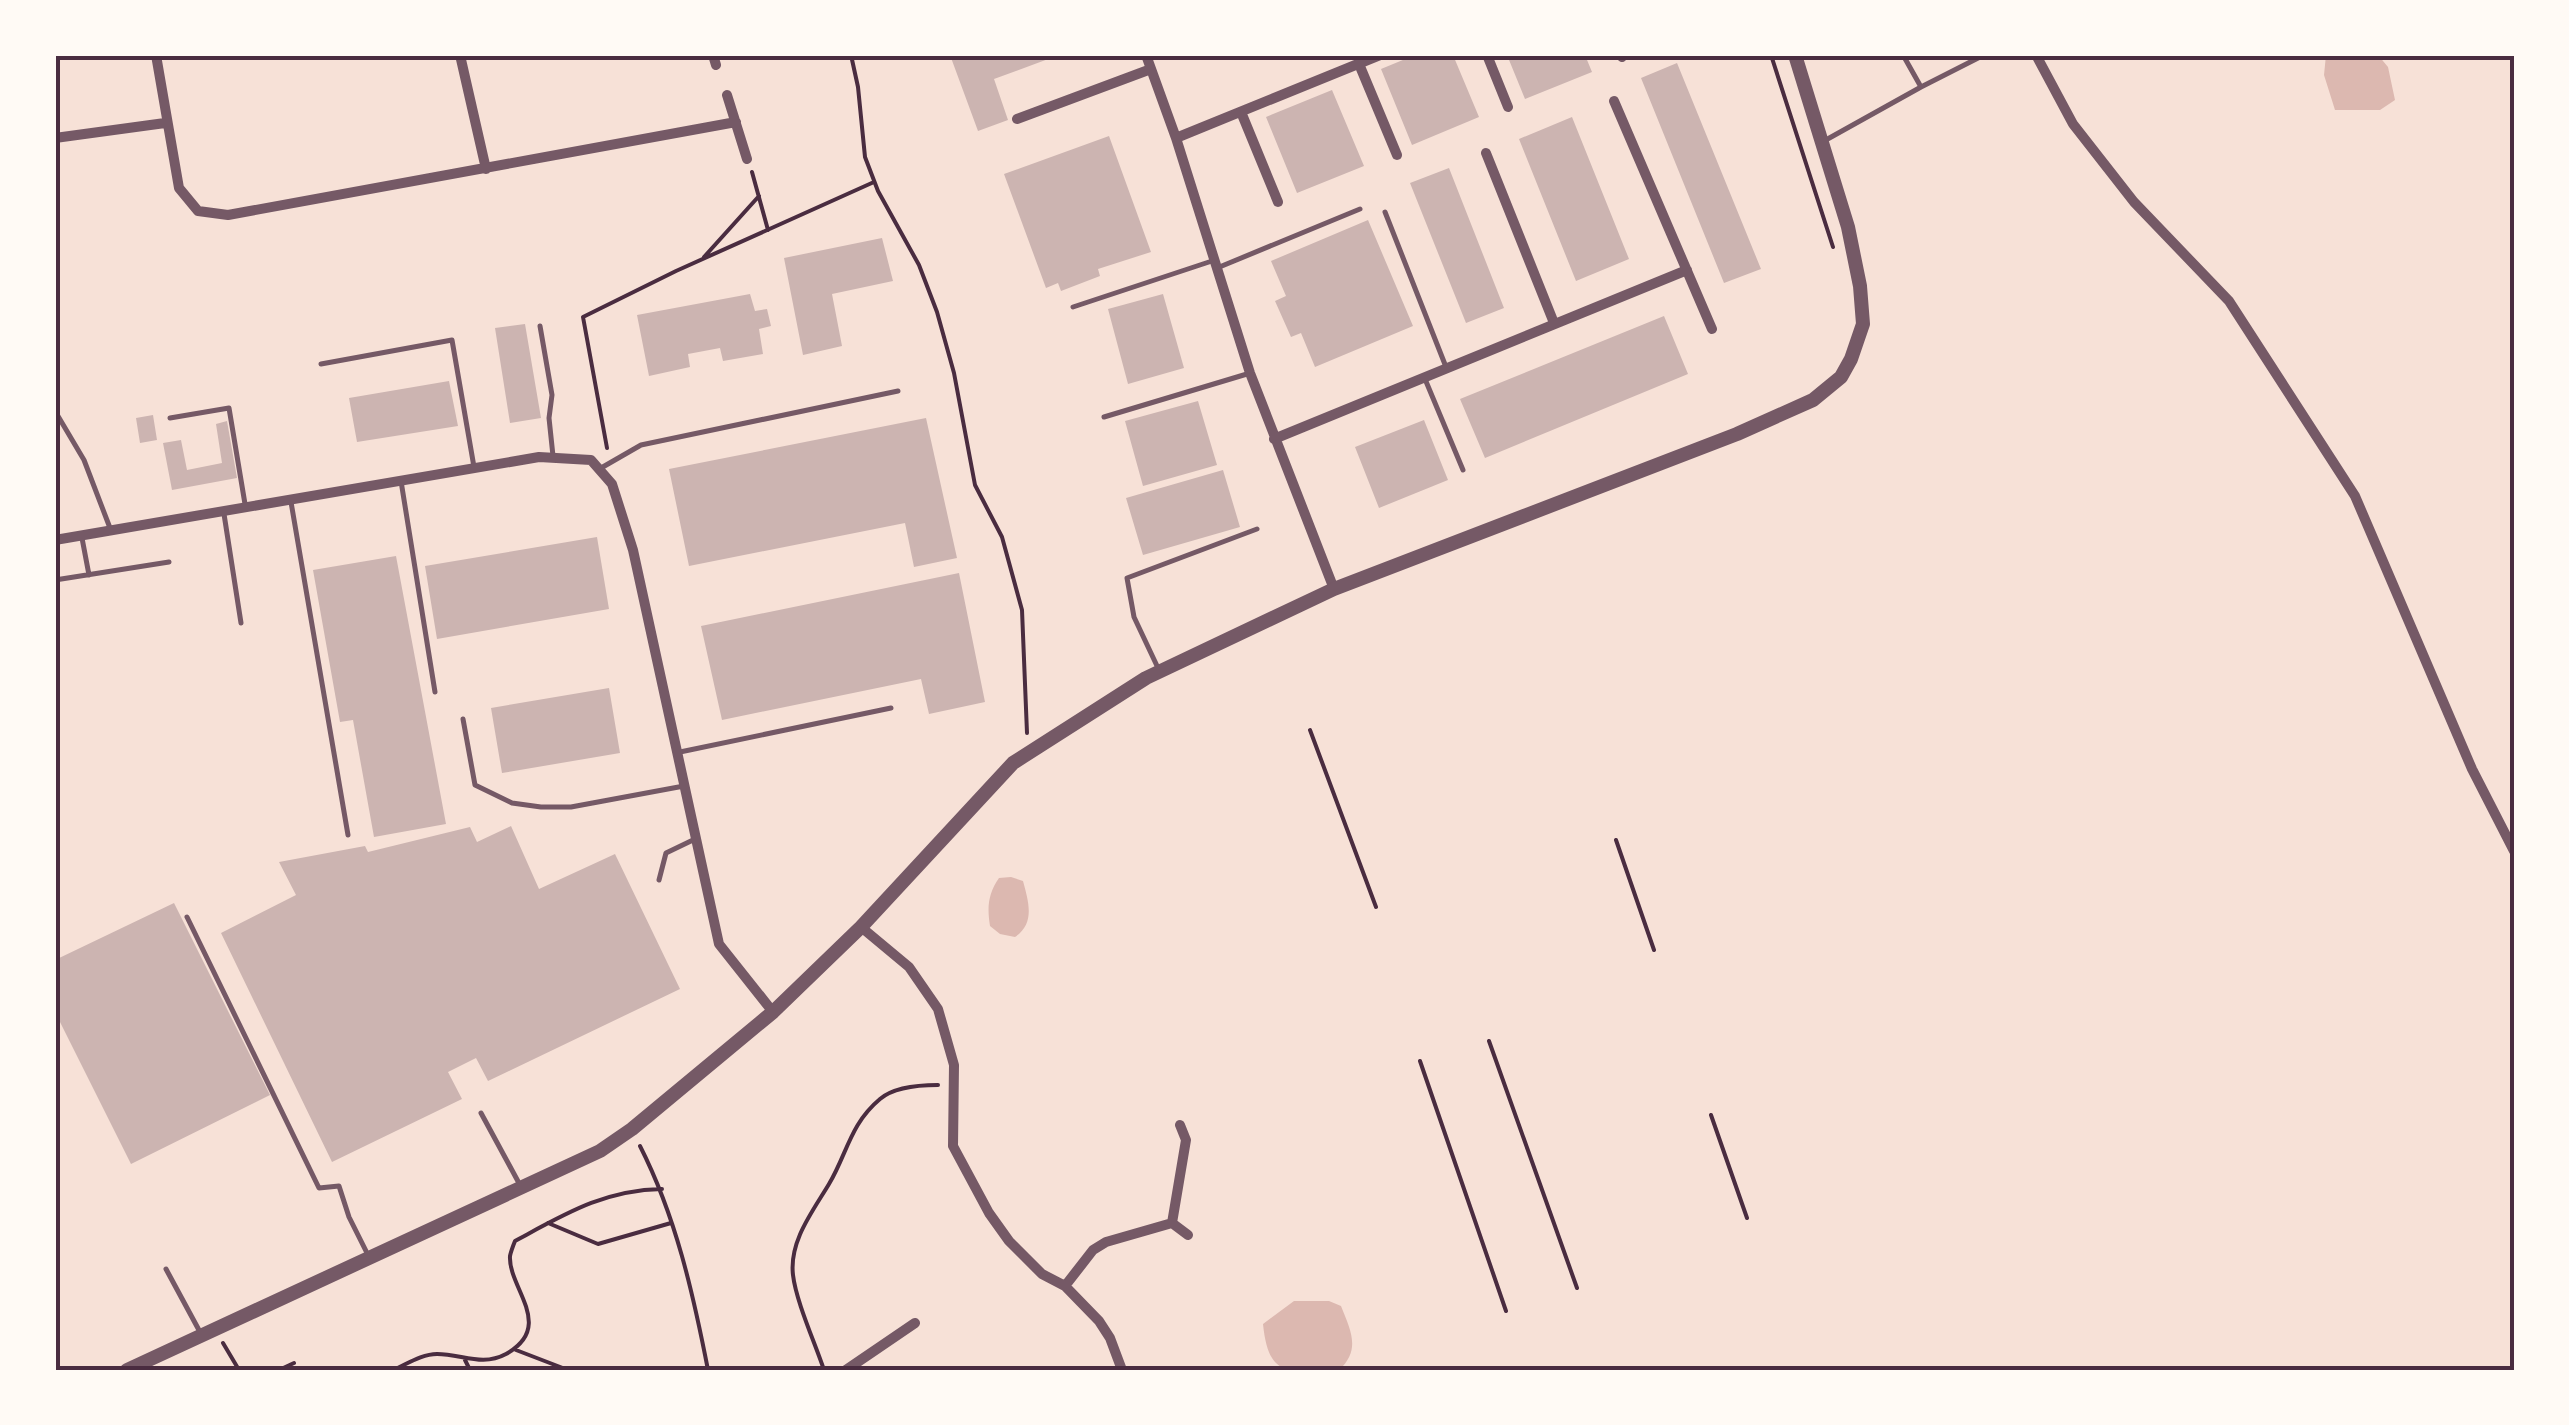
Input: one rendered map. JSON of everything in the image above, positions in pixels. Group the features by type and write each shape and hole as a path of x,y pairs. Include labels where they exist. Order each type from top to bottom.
{"street":[{"path":"156,55 179,188 198,211 228,215 736,122"},
{"path":"460,55 486,169"},
{"path":"1146,55 1250,373 1334,590"},
{"path":"1176,138 1380,55"},
{"path":"1487,55 1508,107"},
{"path":"127,1370 600,1151 774,1012 861,927 1014,763 1159,671 1334,590 1737,434 1813,400 1840,377 1863,324 1848,227 1795,55"},
{"path":"2036,55 2073,124 2134,202 2229,302 2355,496 2472,769 2514,851"},
{"path":"1358,64 1397,156"},
{"path":"1017,118 1151,68"},
{"path":"728,95 747,159"},
{"path":"1614,101 1712,330"},
{"path":"1241,112 1278,202"},
{"path":"55,138 166,123"},
{"path":"1486,153 1554,323"},
{"path":"1274,439 1686,270"},
{"path":"55,540 553,456 596,464 612,484 633,550 718,944 774,1012"},
{"path":"861,927 909,967 938,1008 954,1065 953,1146 989,1213 1009,1242 1042,1274 1065,1286 1099,1321 1122,1370"},
{"path":"1172,1223 1186,1140 1180,1125"},
{"path":"1065,1286 1093,1250 1106,1242 1172,1223"},
{"path":"1172,1223 1188,1235"},
{"path":"846,1370 915,1323"},
{"path":"870,1354 876,1370"}],"lane":[{"path":"1904,55 1921,87"},
{"path":"1824,141 1984,55"},
{"path":"1074,307 1216,264 1360,210"},
{"path":"1385,212 1446,367"},
{"path":"540,326 552,395 549,418 553,456"},
{"path":"321,364 452,340 474,468"},
{"path":"1104,417 1250,373"},
{"path":"1424,376 1463,470"},
{"path":"596,464 641,445 898,391"},
{"path":"170,418 229,408 246,507"},
{"path":"55,411 84,460 111,530"},
{"path":"400,481 434,692"},
{"path":"291,499 348,834"},
{"path":"224,511 242,622"},
{"path":"1159,671 1134,618 1126,578 1257,529"},
{"path":"82,535 89,575"},
{"path":"55,580 168,562"},
{"path":"677,753 891,708"},
{"path":"464,719 475,785 512,804 572,806 684,786"},
{"path":"659,880 666,853 696,839"},
{"path":"186,917 319,1188 339,1186 369,1257"},
{"path":"481,1113 522,1188"},
{"path":"166,1269 210,1333"}],"path":[{"path":"851,55 864,158 919,265 937,312 954,372 975,486 1002,538 1022,610 1028,753"},
{"path":"1771,55 1812,174 1836,260"},
{"path":"747,159 768,230"},
{"path":"596,464 608,447 583,317 874,182"},
{"path":"700,260 759,196"},
{"path":"1310,730 1376,908"},
{"path":"1616,840 1654,950"},
{"path":"1488,1041 1577,1288"},
{"path":"1420,1061 1506,1311"},
{"path":"824,1370 792,1274 798,1239 809,1213 831,1180 859,1122 882,1097 918,1085 953,1086"},
{"path":"1710,1115 1747,1218"},
{"path":"632,1129 662,1189 697,1313 708,1370"},
{"path":"393,1370 433,1353 465,1360 496,1360 514,1349 526,1331 529,1305 514,1278 510,1257 514,1241 575,1209 628,1190 662,1189"},
{"path":"548,1223 598,1244 672,1222"},
{"path":"210,1333 239,1370"},
{"path":"514,1349 568,1370"},
{"path":"465,1360 470,1370"},
{"path":"279,1370 294,1363"}],"shaded area":[{"path":"2326,55 2378,55 2388,67 2395,100 2380,110 2335,110 2324,75"},
{"path":"999,878 1023,881 1028,905 1026,925 1015,937 1000,934 990,926 989,913 991,895"},
{"path":"1294,1301 1329,1301 1341,1306 1351,1332 1352,1348 1339,1370 1285,1369 1271,1356 1263,1324"}],"building":[{"path":"950,55 1059,55 994,79 1008,120 978,131"},
{"path":"1415,55 1453,55 1479,117 1412,145 1381,69"},
{"path":"1507,55 1585,55 1592,72 1525,99"},
{"path":"1677,63 1761,269 1724,283 1641,78"},
{"path":"1332,90 1364,166 1297,193 1266,117"},
{"path":"1572,117 1629,259 1576,281 1519,139"},
{"path":"1109,136 1151,252 1098,269 1100,276 1061,291 1058,283 1046,288 1004,174"},
{"path":"1449,168 1504,308 1466,323 1410,183"},
{"path":"1368,220 1413,326 1315,367 1301,333 1291,337 1275,301 1286,296 1271,261"},
{"path":"882,238 893,281 832,294 842,346 803,355 784,258"},
{"path":"750,294 755,311 767,309 771,326 759,329 763,354 723,361 720,348 688,354 690,367 649,376 637,315"},
{"path":"1163,294 1184,368 1128,384 1108,309"},
{"path":"1664,316 1688,374 1485,458 1460,399"},
{"path":"525,324 541,418 510,423 495,328"},
{"path":"449,381 458,426 357,442 349,398"},
{"path":"1198,401 1217,465 1143,486 1125,421"},
{"path":"153,415 157,440 140,443 136,418"},
{"path":"926,418 957,558 914,567 905,523 689,566 669,469"},
{"path":"1424,420 1448,480 1379,508 1355,447"},
{"path":"227,421 237,478 172,490 163,443 181,440 187,470 222,463 216,424"},
{"path":"1223,470 1240,527 1143,555 1126,498"},
{"path":"597,537 609,609 437,639 425,566"},
{"path":"396,556 446,824 374,837 353,720 340,722 313,570"},
{"path":"959,573 985,702 929,714 921,679 722,720 701,626"},
{"path":"609,688 620,753 502,773 491,708"},
{"path":"511,826 539,889 615,854 680,989 488,1081 476,1058 448,1072 462,1099 332,1162 221,933 296,895 279,862 365,846 368,852 470,827 477,842"},
{"path":"174,903 270,1095 131,1164 55,1012 55,960"}]}
